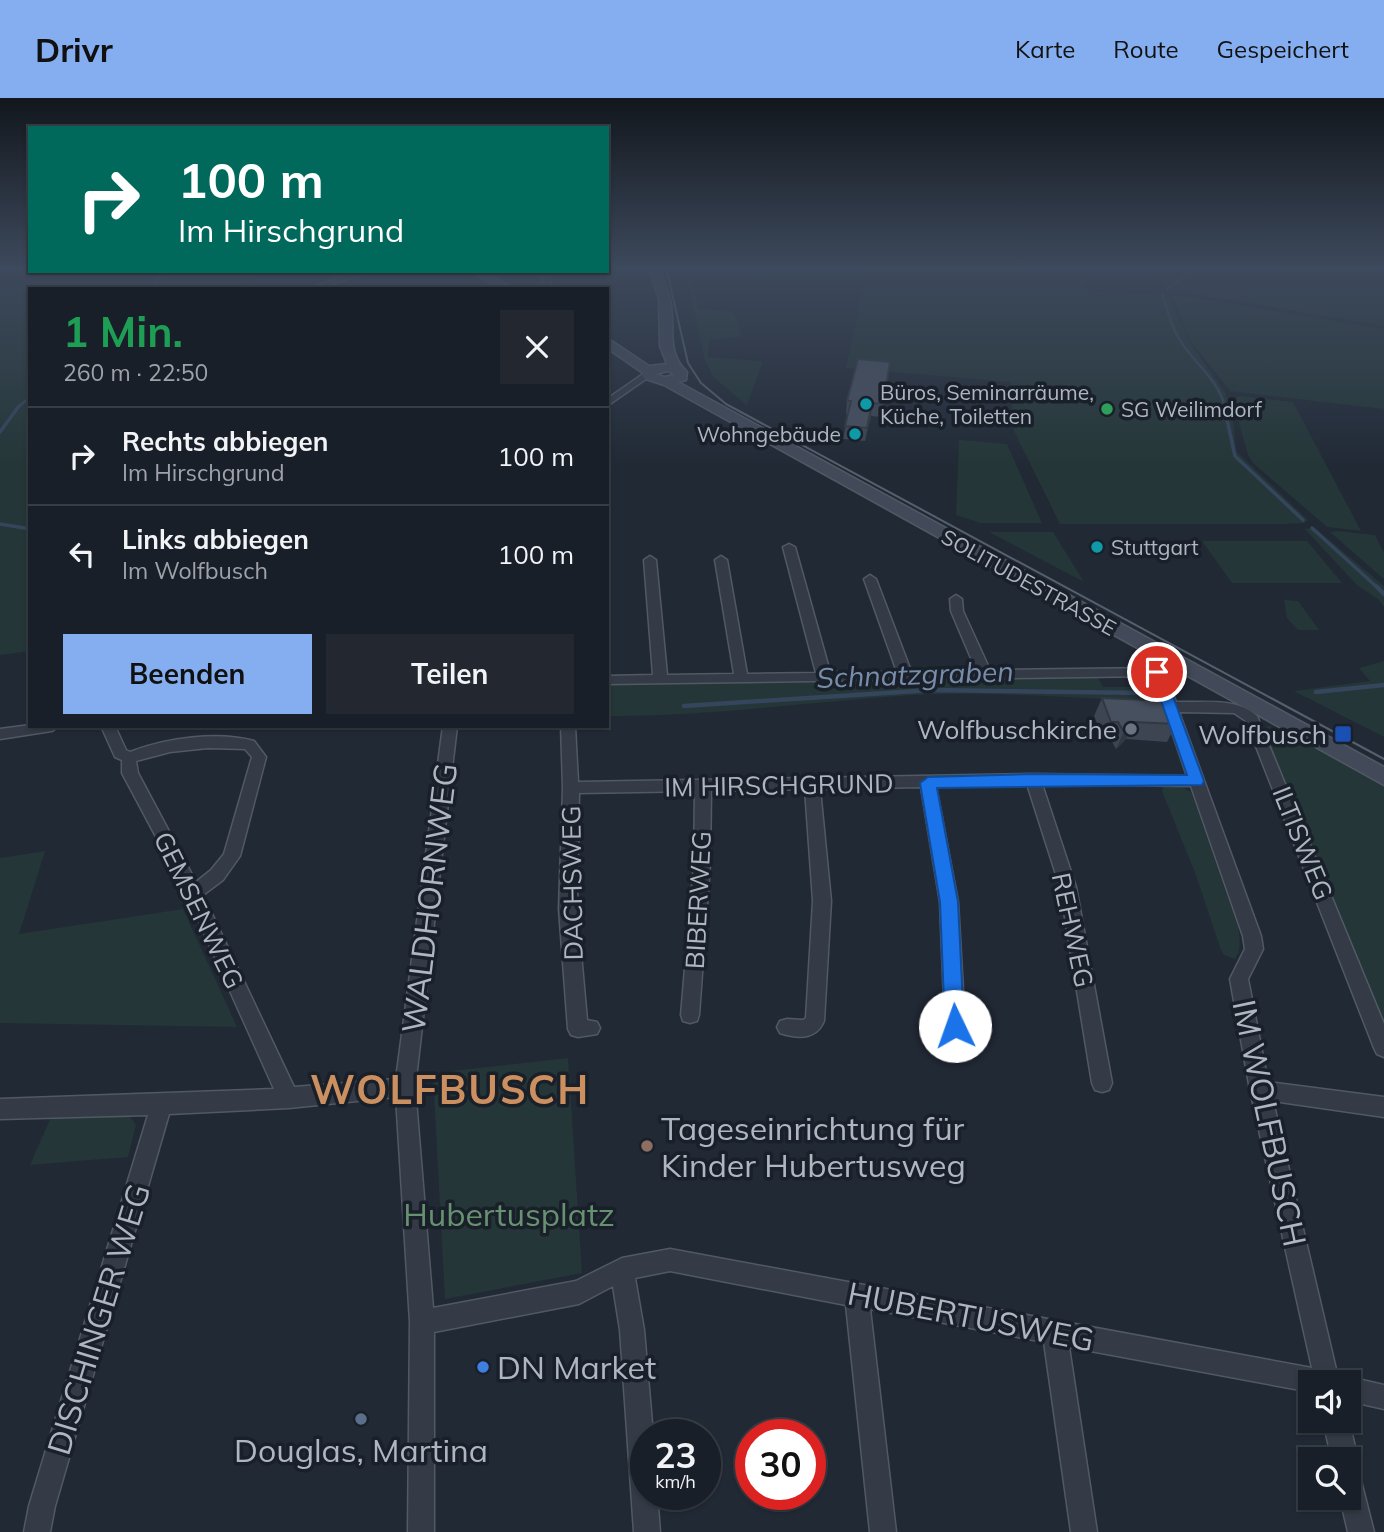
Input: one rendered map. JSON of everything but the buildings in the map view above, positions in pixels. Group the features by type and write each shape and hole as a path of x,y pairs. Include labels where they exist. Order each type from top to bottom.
{"main road":[{"path":"663,374 664,334"},
{"path":"615,347 642,352"},
{"name":"SOLITUDESTRASSE","path":"615,347 1165,666 1384,777"}],"street":[{"path":"609,402 630,386 663,374"},
{"path":"789,547 824,676"},
{"path":"650,560 660,678"},
{"path":"721,560 741,678"},
{"path":"870,579 905,674"},
{"path":"956,599 957,611 984,673"},
{"path":"609,680 984,673 1165,666"},
{"name":"IM WOLFBUSCH","path":"1165,666 1170,707 1252,936 1254,949 1238,979 1260,1090 1324,1370"},
{"name":"ILTISWEG","path":"1170,707 1243,711 1256,726 1384,1048"},
{"path":"0,734 39,728"},
{"name":"GEMSENWEG","path":"109,728 120,753 130,758 130,773 194,893 289,1099"},
{"name":"WALDHORNWEG","path":"421,1532 422,1322 405,1087 450,728"},
{"name":"DACHSWEG","path":"568,728 571,789 568,909 578,1028 590,1028"},
{"path":"130,758 139,752 158,748 235,743 248,744 256,750 259,757 237,845 217,875 194,893"},
{"name":"IM HIRSCHGRUND","path":"571,789 812,786 1033,779 1196,781"},
{"name":"REHWEG","path":"1033,779 1068,887 1102,1083"},
{"path":"928,783 949,902 955,1026"},
{"name":"BIBERWEG","path":"690,1014 702,877 703,786"},
{"path":"787,1027 807,1029 815,1021 821,901 812,786"},
{"path":"0,1110 161,1106 289,1099 405,1087"},
{"path":"1260,1090 1384,1108"},
{"name":"DISCHINGER WEG","path":"37,1532 42,1506 161,1106"},
{"name":"HUBERTUSWEG","path":"622,1269 670,1259 1298,1378"},
{"path":"422,1322 579,1292 622,1269 632,1330 646,1532"},
{"path":"857,1295 883,1532"},
{"path":"1055,1332 1084,1532"},
{"path":"1361,1392 1384,1397"},
{"path":"1357,1510 1362,1532"}],"green space":[{"path":"0,334 28,334 28,651 0,655"},
{"path":"699,334 740,334 741,337 709,340 708,357 763,361 747,405 714,378 705,361"},
{"name":"SG Weilimdorf","path":"853,334 1186,334 1225,392 1233,417 1236,451 1308,520 1304,523 1283,524 1060,524 1013,429 1011,382 846,368"},
{"path":"1188,334 1384,334 1384,409 1230,391 1191,342"},
{"path":"1239,396 1293,402 1361,531 1327,527 1253,463 1248,455 1233,401"},
{"path":"959,440 1007,444 1042,523 980,523 956,515"},
{"path":"1315,528 1384,586 1384,607 1378,599 1357,585 1305,529"},
{"path":"989,532 1053,532 1084,582"},
{"path":"1330,532 1375,535 1384,553 1384,579"},
{"path":"1202,541 1307,541 1342,583 1232,583"},
{"path":"1284,600 1298,601 1319,630 1298,630 1287,618"},
{"path":"1384,661 1384,737 1294,691 1370,681 1359,668"},
{"path":"1098,678 1103,687 1143,687 1139,678 1148,681 1152,686 1158,702 1036,695 944,694 684,714 609,716 609,685"},
{"path":"1269,726 1384,786 1384,1055 1259,731"},
{"path":"1177,784 1191,792 1238,927 1240,947 1235,959 1224,955 1221,950 1196,875 1162,791 1163,786"},
{"path":"45,851 19,934 183,909 237,1027 0,1023 0,858"},
{"name":"Hubertusplatz","path":"568,1058 582,1273 445,1299 433,1073"},
{"path":"129,1115 136,1125 128,1157 30,1165 51,1117"}],"waterway":[{"name":"Schnatzgraben","path":"1176,334 1217,388 1225,408"},
{"name":"Schnatzgraben","path":"18,407 28,399"},
{"name":"Schnatzgraben","path":"1224,406 1235,456 1303,520"},
{"name":"Schnatzgraben","path":"0,432 18,407"},
{"name":"Schnatzgraben","path":"0,524 28,529"},
{"name":"Schnatzgraben","path":"1312,528 1379,589"},
{"name":"Schnatzgraben","path":"1379,589 1384,594"},
{"name":"Schnatzgraben","path":"1316,692 1384,685"},
{"name":"Schnatzgraben","path":"684,706 932,690 1147,693"}],"tram line":[{"path":"681,334 688,363 701,383 726,404 1384,759"}],"place":[{"name":"Büros, Seminarräume, Küche, Toiletten","path":"866,404"},
{"name":"SG Weilimdorf","path":"1107,409"},
{"name":"Wohngebäude","path":"855,434"},
{"name":"Stuttgart","path":"1097,547"},
{"name":"Wolfbuschkirche","path":"1131,729"},
{"name":"Wolfbusch","path":"1343,734"},
{"name":"Tageseinrichtung für Kinder Hubertusweg","path":"647,1146"},
{"name":"DN Market","path":"483,1367"},
{"name":"Douglas, Martina","path":"361,1419"}],"district":[{"name":"WOLFBUSCH","path":"450,1089"}],"route":[{"path":"955,1026 949,902 928,783 1033,779 1196,781 1157,672"}]}
